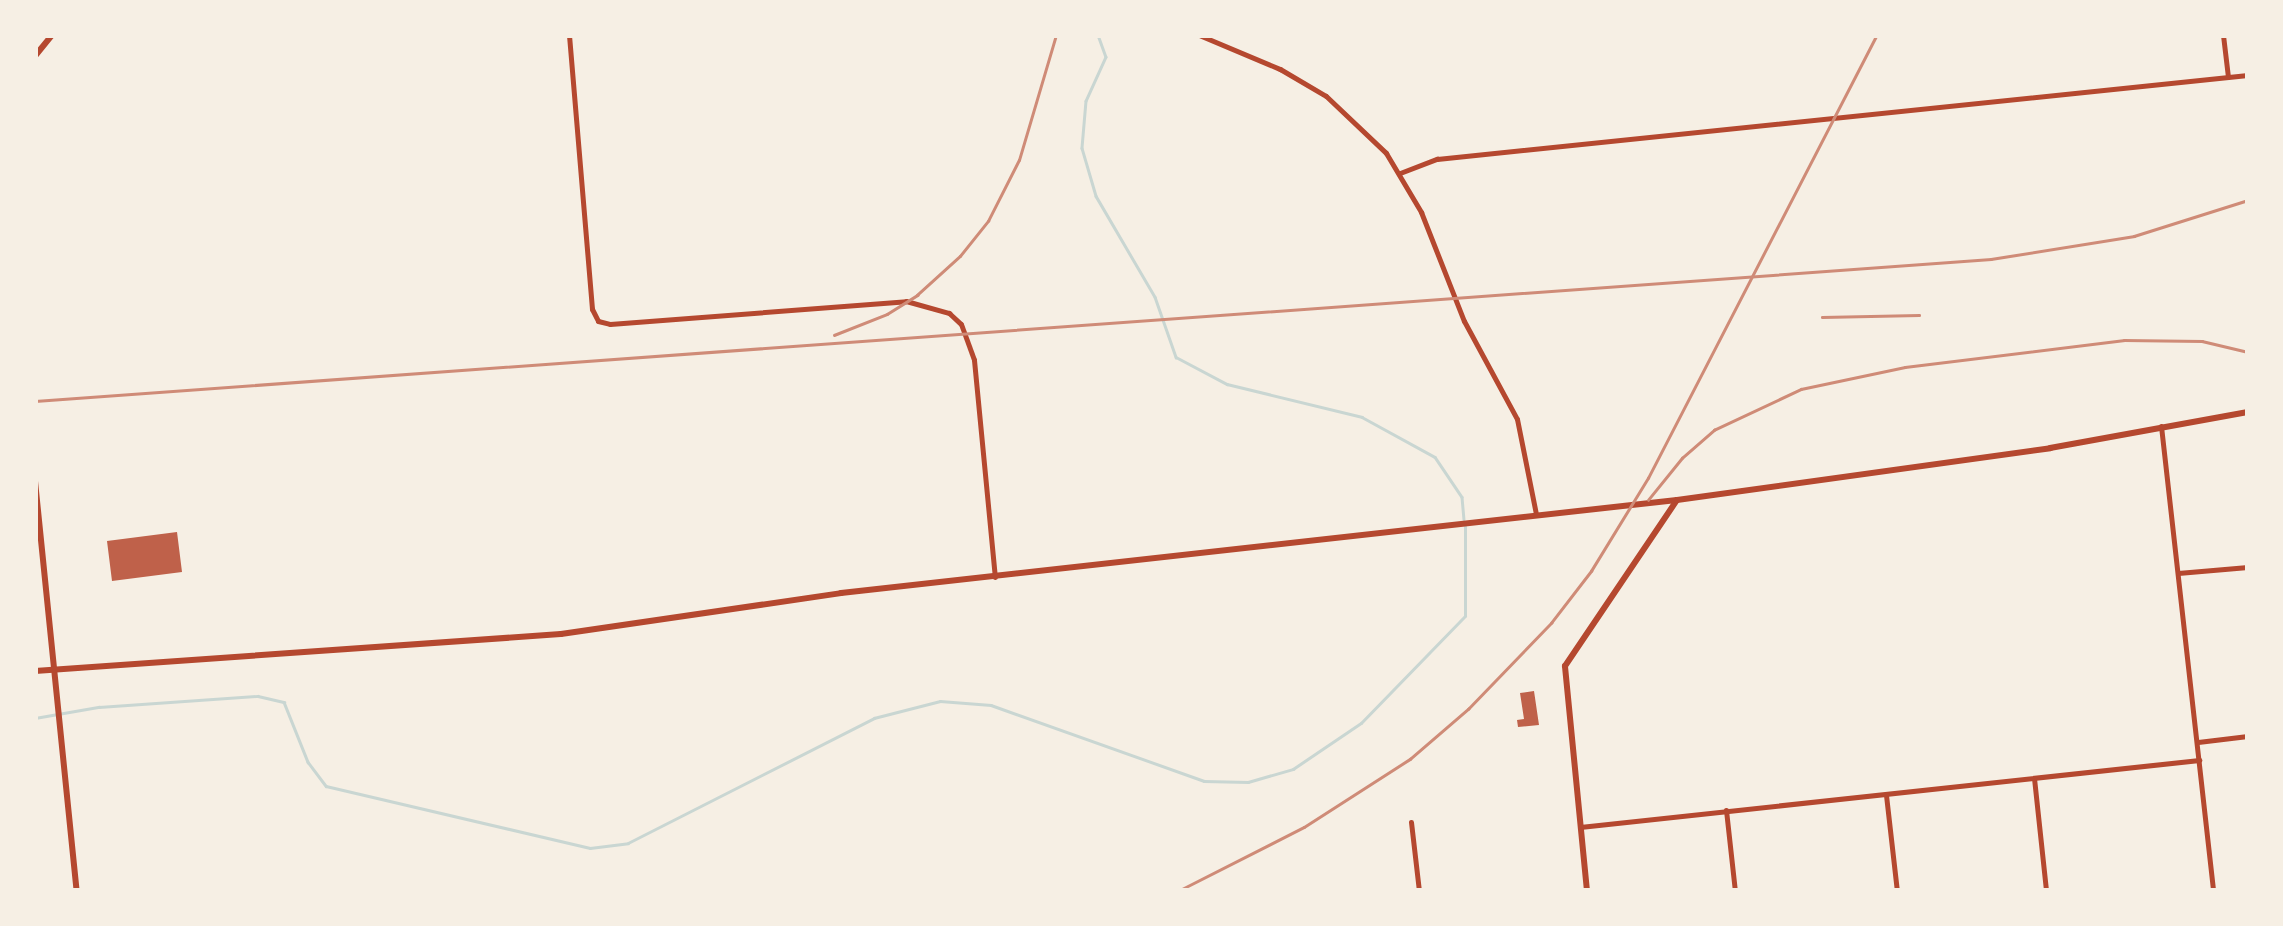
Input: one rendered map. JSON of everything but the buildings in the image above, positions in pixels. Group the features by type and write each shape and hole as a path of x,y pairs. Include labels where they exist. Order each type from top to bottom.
{"main road":[{"path":"35,56 52,35"},
{"path":"35,671 545,636 841,594 1677,500 2036,450 2248,412"},
{"path":"35,481 78,891"},
{"path":"1587,891 1565,666 1677,500"}],"street":[{"path":"569,35 592,308 598,321 610,324 906,302 948,314 966,334 974,360 995,577"},
{"path":"1199,35 1280,69 1326,96 1377,142 1400,174 1420,212 1464,322 1518,418 1536,514"},
{"path":"2223,35 2228,77"},
{"path":"1400,174 1437,159 2248,75"},
{"path":"2161,426 2214,891"},
{"path":"2178,573 2248,567"},
{"path":"2198,742 2248,736"},
{"path":"1580,826 2200,760"},
{"path":"2034,778 2046,891"},
{"path":"1886,795 1897,891"},
{"path":"1726,810 1735,891"},
{"path":"1411,822 1419,891"}],"waterway":[{"path":"1098,35 1106,57 1086,101 1082,148 1096,196 1155,297 1176,357 1227,384 1362,417 1435,457 1462,497 1464,519"},
{"path":"35,718 99,707 258,696 284,702 308,762 326,786 590,848 628,843 874,718 940,701 991,705 1204,781 1248,782 1293,769 1361,723 1465,616 1465,527"}],"railway":[{"path":"834,335 887,314 917,295 960,256 988,221 1019,160 1056,35"},
{"path":"1178,891 1304,827 1410,759 1468,709 1551,623 1591,571 1648,478 1877,35"},
{"path":"35,401 1991,259 2134,236 2248,200"},
{"path":"1822,317 1919,315"},
{"path":"1648,500 1682,458 1714,430 1801,389 1905,367 2124,340 2202,341 2248,352"}]}
